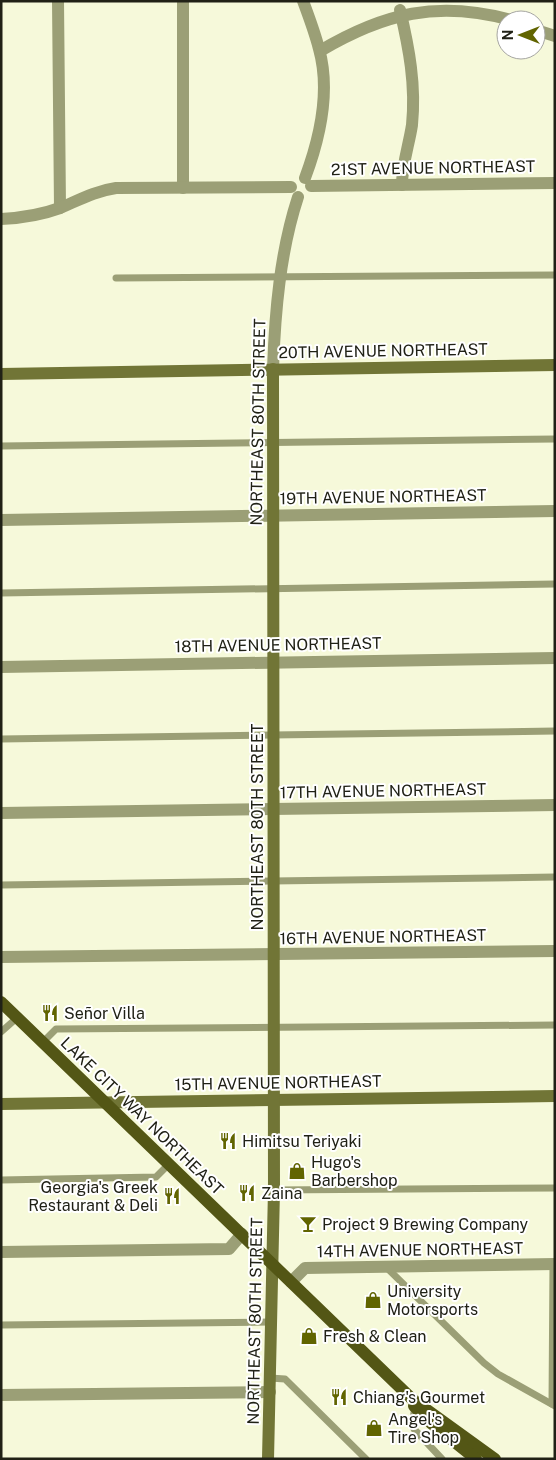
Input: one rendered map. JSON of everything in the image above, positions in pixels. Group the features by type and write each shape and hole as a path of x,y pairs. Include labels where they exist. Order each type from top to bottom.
{"main road":[{"name":"LAKE CITY WAY NORTHEAST","path":"1,1002 272,1263 413,1403 431,1424 476,1459"},
{"name":"LAKE CITY WAY NORTHEAST","path":"413,1403 495,1459"}],"street":[{"path":"58,1 60,208"},
{"path":"183,1 183,188"},
{"path":"1,220 34,216 60,208 102,190 183,188 295,192 308,195 308,182 324,106 320,51 303,1"},
{"path":"320,51 363,26 400,10 437,5 467,6 496,13"},
{"path":"400,10 413,81 412,124 402,172 402,185"},
{"name":"21ST AVENUE NORTHEAST","path":"308,182 402,185 555,183"},
{"name":"NORTHEAST 80TH STREET","path":"268,1459 274,1190 273,369 274,323 295,192"},
{"name":"20TH AVENUE NORTHEAST","path":"1,374 555,365"},
{"name":"19TH AVENUE NORTHEAST","path":"1,520 555,511"},
{"name":"18TH AVENUE NORTHEAST","path":"1,667 273,661 555,658"},
{"name":"17TH AVENUE NORTHEAST","path":"1,813 555,805"},
{"name":"16TH AVENUE NORTHEAST","path":"1,957 555,951"},
{"name":"15TH AVENUE NORTHEAST","path":"1,1104 555,1096"},
{"path":"1,1252 229,1249 242,1234"},
{"name":"14TH AVENUE NORTHEAST","path":"291,1282 305,1268 554,1264"},
{"path":"1,1395 270,1392"}],"lane":[{"path":"116,278 555,275"},
{"path":"1,446 555,438"},
{"path":"1,593 555,584"},
{"path":"1,739 555,731"},
{"path":"1,885 555,877"},
{"path":"1,1032 18,1017"},
{"path":"43,1042 56,1029 555,1025"},
{"path":"1,1180 156,1177 169,1164"},
{"path":"274,1190 555,1188"},
{"path":"386,1267 484,1363 498,1374 553,1405 554,1264"},
{"path":"1,1325 271,1322"},
{"path":"270,1378 285,1379 366,1459"},
{"path":"413,1403 412,1424 414,1429 442,1459"}],"place":[{"name":"Señor Villa","path":"50,1013"},
{"name":"Himitsu Teriyaki","path":"228,1141"},
{"name":"Hugo's Barbershop","path":"297,1171"},
{"name":"Zaina","path":"247,1193"},
{"name":"Georgia's Greek Restaurant & Deli","path":"172,1196"},
{"name":"Project 9 Brewing Company","path":"308,1224"},
{"name":"University Motorsports","path":"373,1300"},
{"name":"Fresh & Clean","path":"309,1336"},
{"name":"Chiang's Gourmet","path":"339,1397"},
{"name":"Angel's Tire Shop","path":"374,1428"}]}
